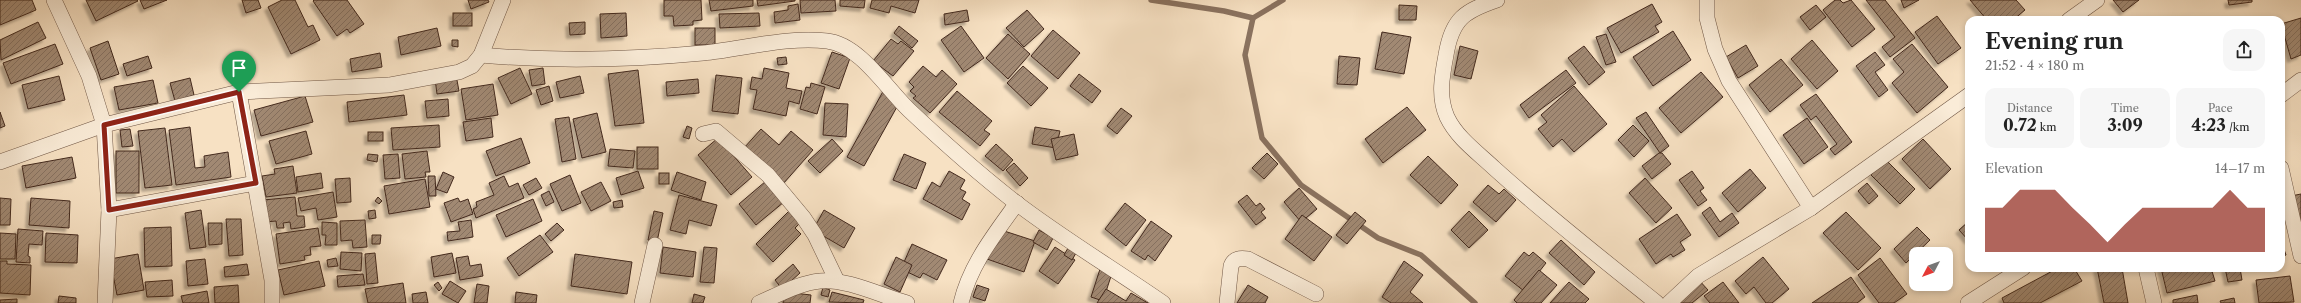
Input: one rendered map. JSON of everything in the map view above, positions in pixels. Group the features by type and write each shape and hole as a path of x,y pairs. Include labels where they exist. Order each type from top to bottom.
{"street":[{"path":"54,0 89,76 104,125 109,210 105,303"},
{"path":"0,162 104,125 239,92 389,85 459,72 472,66 481,55 503,0"},
{"path":"1497,0 1463,14 1451,34 1442,78 1441,97 1447,116 1456,132 1506,179 1657,303"},
{"path":"1707,0 1707,18 1715,49 1729,81 1811,208"},
{"path":"2075,16 2097,0"},
{"path":"481,55 541,60 588,60 705,53 760,45 828,41 841,45 855,53 923,123 1016,203 1163,303"},
{"path":"2285,92 2301,80"},
{"path":"239,92 272,280 272,303"},
{"path":"1669,303 1698,276 1811,208 1965,99"},
{"path":"703,134 716,130 768,175 815,235 838,281"},
{"path":"109,210 256,183"},
{"path":"2285,186 2301,256"},
{"path":"961,303 968,278 976,263 1016,203"},
{"path":"642,303 655,245"},
{"path":"1227,303 1231,266 1233,261 1238,258 1248,259 1316,294"},
{"path":"1968,303 2017,272"},
{"path":"2147,272 2154,303"},
{"path":"759,303 804,285 820,281 838,281 907,303"}],"building":[{"path":"0,0 32,0 36,10 0,25"},
{"path":"86,0 137,0 138,1 96,21"},
{"path":"140,0 167,0 144,9"},
{"path":"242,0 258,0 261,8 246,13"},
{"path":"282,0 295,0 308,27 313,25 320,40 291,54 268,7"},
{"path":"347,0 364,24 350,33 347,29 337,36 313,1"},
{"path":"468,0 488,0 489,2 471,9"},
{"path":"664,0 701,0 702,20 693,21 693,25 674,26 673,16 664,16"},
{"path":"709,0 753,0 753,6 711,11"},
{"path":"757,0 795,0 795,1 758,6"},
{"path":"800,0 835,0 836,11 801,13"},
{"path":"840,0 865,0 864,8 840,6"},
{"path":"872,0 919,0 915,13 891,6 889,13 870,8"},
{"path":"1835,0 1840,0 1843,3 1851,0 1875,29 1852,47 1823,10"},
{"path":"1866,0 1885,0 1915,38 1890,57 1882,47 1895,37"},
{"path":"1901,0 1919,0 1904,8"},
{"path":"1970,0 2016,0 2025,10 2018,16 1984,16"},
{"path":"2113,0 2139,0 2123,12"},
{"path":"2228,0 2252,0 2252,2 2229,5"},
{"path":"798,4 800,20 775,23 774,12 788,10 788,6"},
{"path":"1652,4 1662,22 1655,26 1659,32 1621,53 1607,28"},
{"path":"1399,5 1417,6 1416,20 1399,20"},
{"path":"1816,5 1826,17 1810,30 1800,17"},
{"path":"967,10 969,21 945,25 944,14"},
{"path":"1027,10 1044,29 1024,47 1006,28"},
{"path":"453,13 472,13 472,26 453,26"},
{"path":"626,13 627,36 601,38 600,14"},
{"path":"759,13 760,26 720,28 719,14"},
{"path":"1937,16 1961,48 1938,64 1915,32"},
{"path":"2301,18 2301,55 2291,59 2285,38 2285,23"},
{"path":"38,22 46,38 1,60 0,40"},
{"path":"585,22 585,34 570,35 569,23"},
{"path":"899,26 918,41 912,48 894,33"},
{"path":"961,26 984,58 964,72 941,40"},
{"path":"437,28 441,46 401,55 398,37"},
{"path":"695,28 715,28 715,45 695,45"},
{"path":"1053,30 1080,53 1058,79 1031,56"},
{"path":"1673,31 1691,60 1653,86 1633,57"},
{"path":"1382,32 1411,37 1404,74 1375,69"},
{"path":"1008,34 1030,54 1008,79 986,58"},
{"path":"1606,34 1616,62 1606,65 1596,37"},
{"path":"891,39 898,44 901,41 914,51 893,76 873,61"},
{"path":"452,40 458,40 458,47 452,46"},
{"path":"1812,40 1838,71 1817,89 1791,59"},
{"path":"108,41 119,74 101,80 90,48"},
{"path":"55,44 63,64 11,84 3,63"},
{"path":"1912,44 1948,87 1917,113 1892,83 1904,72 1893,59"},
{"path":"1746,45 1758,66 1738,78 1726,57"},
{"path":"1460,46 1478,51 1471,79 1454,75"},
{"path":"1584,46 1605,72 1589,85 1568,58"},
{"path":"832,52 850,58 839,89 821,83"},
{"path":"1875,52 1885,65 1875,72 1888,90 1879,97 1856,66"},
{"path":"380,53 382,67 352,72 350,59"},
{"path":"148,56 152,68 127,76 123,64"},
{"path":"1339,56 1360,58 1357,85 1337,84"},
{"path":"786,57 787,64 778,65 777,58"},
{"path":"1781,59 1803,85 1770,112 1749,85"},
{"path":"923,66 936,77 942,70 957,84 930,113 913,98 916,96 910,91 914,87 909,82"},
{"path":"1023,66 1048,88 1031,106 1007,83"},
{"path":"520,68 532,94 511,104 498,78"},
{"path":"543,68 545,84 532,86 529,70"},
{"path":"764,68 789,73 786,88 802,91 799,104 789,101 786,116 753,109 757,90 750,89 752,77 762,79"},
{"path":"638,70 644,123 615,126 608,74"},
{"path":"1566,70 1576,83 1529,118 1520,105"},
{"path":"1701,72 1723,97 1681,133 1659,108"},
{"path":"1079,74 1101,91 1092,103 1070,86"},
{"path":"456,75 459,91 437,94 435,79"},
{"path":"716,75 742,78 738,114 712,111"},
{"path":"59,76 65,100 28,109 22,85"},
{"path":"580,76 584,93 560,98 556,82"},
{"path":"190,78 194,95 175,101 170,83"},
{"path":"698,79 699,93 667,96 666,82"},
{"path":"153,80 158,103 119,110 114,87"},
{"path":"811,83 825,87 817,114 800,109 806,87 810,88"},
{"path":"493,84 498,115 466,120 461,89"},
{"path":"549,86 553,101 541,105 536,90"},
{"path":"886,86 903,96 864,166 847,157"},
{"path":"1574,86 1607,124 1574,152 1562,139 1553,147 1538,129 1547,122 1541,115"},
{"path":"957,91 992,121 984,130 990,134 980,146 939,112"},
{"path":"1816,94 1852,142 1835,155 1830,149 1837,144 1816,116 1811,120 1800,105"},
{"path":"404,95 407,115 349,122 347,102"},
{"path":"305,96 313,122 261,136 254,110"},
{"path":"448,99 449,116 427,118 425,101"},
{"path":"825,103 848,104 846,137 823,135"},
{"path":"1407,107 1426,130 1383,163 1365,139"},
{"path":"1121,108 1132,116 1117,134 1107,126"},
{"path":"0,112 5,126 0,128"},
{"path":"1646,112 1669,146 1660,153 1636,118"},
{"path":"597,113 606,152 582,158 573,119"},
{"path":"569,117 576,159 562,162 555,119"},
{"path":"491,118 493,137 466,141 463,122"},
{"path":"1807,118 1828,147 1804,164 1783,135"},
{"path":"439,125 440,147 393,150 391,128"},
{"path":"1633,125 1649,141 1634,157 1618,140"},
{"path":"687,126 692,128 689,139 683,137"},
{"path":"190,127 195,168 205,167 204,156 228,152 231,177 176,185 169,130"},
{"path":"1035,127 1060,131 1056,148 1032,144"},
{"path":"165,128 172,185 145,188 138,131"},
{"path":"130,129 133,146 122,147 120,130"},
{"path":"761,129 779,145 791,131 813,150 783,184 744,148"},
{"path":"306,131 312,154 276,164 269,141"},
{"path":"368,132 383,132 383,141 368,141"},
{"path":"1074,134 1078,155 1056,160 1051,139"},
{"path":"521,138 530,163 496,176 486,151"},
{"path":"718,138 752,177 731,195 698,155"},
{"path":"832,139 843,151 820,173 808,161"},
{"path":"1923,139 1951,169 1930,189 1902,159"},
{"path":"996,144 1013,160 1003,171 985,156"},
{"path":"637,147 658,147 658,169 637,169"},
{"path":"610,149 635,151 633,168 608,166"},
{"path":"116,151 139,151 139,193 116,193"},
{"path":"427,151 430,172 425,172 426,177 405,179 402,154"},
{"path":"1267,153 1278,164 1264,179 1252,168"},
{"path":"1659,153 1662,153 1671,164 1652,179 1642,166"},
{"path":"368,154 378,155 377,162 367,160"},
{"path":"398,154 400,178 385,179 383,155"},
{"path":"904,154 926,163 916,189 893,180"},
{"path":"1428,156 1458,185 1441,204 1410,175"},
{"path":"72,157 76,178 26,188 22,166"},
{"path":"1886,160 1915,189 1900,204 1871,175"},
{"path":"1014,163 1028,178 1020,186 1006,170"},
{"path":"293,166 297,193 266,197 262,176 275,174 274,169"},
{"path":"1750,169 1766,188 1738,212 1722,193"},
{"path":"638,171 644,188 621,195 616,178"},
{"path":"949,171 965,180 960,189 966,192 962,199 970,204 962,220 923,199 932,182 940,187"},
{"path":"1692,171 1704,188 1700,191 1707,200 1698,206 1679,180"},
{"path":"443,172 454,177 447,193 436,189"},
{"path":"677,172 706,182 701,200 671,190"},
{"path":"321,173 323,188 298,192 296,177"},
{"path":"659,173 669,173 669,184 659,184"},
{"path":"570,175 581,203 562,211 550,184"},
{"path":"428,176 435,176 436,196 429,196"},
{"path":"504,176 509,187 518,183 524,198 476,218 473,209 477,207 476,202 494,195 489,183"},
{"path":"350,178 351,202 337,203 335,179"},
{"path":"536,178 542,188 529,195 523,185"},
{"path":"1645,178 1672,208 1656,223 1629,193"},
{"path":"425,179 430,207 389,214 384,186"},
{"path":"766,181 784,202 756,225 739,204"},
{"path":"601,182 611,201 591,211 581,192"},
{"path":"1867,183 1878,196 1869,204 1858,191"},
{"path":"1488,185 1499,194 1504,189 1516,200 1496,222 1473,202"},
{"path":"1299,188 1317,209 1301,222 1284,202"},
{"path":"549,191 554,202 546,206 541,195"},
{"path":"333,192 337,217 318,220 316,208 301,211 298,198"},
{"path":"2301,194 2301,229 2291,196"},
{"path":"679,195 717,205 711,226 689,220 686,234 670,230"},
{"path":"1247,195 1256,206 1260,203 1265,209 1261,212 1266,218 1256,225 1238,202"},
{"path":"295,197 297,216 304,216 305,227 291,229 290,222 283,223 284,228 277,228 276,221 265,222 263,200"},
{"path":"378,197 382,201 379,204 375,201"},
{"path":"0,198 11,199 10,225 0,225"},
{"path":"31,198 70,201 69,228 29,225"},
{"path":"458,198 460,202 468,199 473,214 451,222 444,203"},
{"path":"533,199 542,221 506,237 496,215"},
{"path":"622,200 623,207 614,208 613,202"},
{"path":"1125,203 1146,220 1126,246 1105,229"},
{"path":"1710,207 1720,222 1732,213 1739,223 1719,237 1702,213"},
{"path":"201,210 206,247 190,249 185,213"},
{"path":"375,210 376,218 369,219 368,211"},
{"path":"824,210 855,228 844,248 813,230"},
{"path":"654,211 663,213 657,242 648,240"},
{"path":"789,211 801,222 795,228 801,234 773,262 756,244"},
{"path":"1469,211 1488,230 1469,248 1451,230"},
{"path":"1355,212 1366,221 1347,244 1336,235"},
{"path":"1846,212 1881,248 1858,270 1823,233"},
{"path":"1677,214 1691,235 1680,242 1685,250 1673,257 1671,254 1656,264 1639,239"},
{"path":"1302,215 1332,237 1314,261 1285,239"},
{"path":"226,219 241,219 243,255 229,256"},
{"path":"365,220 367,247 353,248 352,240 341,241 340,221"},
{"path":"471,220 473,237 448,241 447,232 460,231 458,222"},
{"path":"1151,221 1172,236 1155,261 1148,255 1145,260 1131,251"},
{"path":"322,222 337,223 337,245 325,245 326,235 322,235"},
{"path":"208,223 222,223 222,244 209,245"},
{"path":"557,223 564,230 551,241 545,234"},
{"path":"1965,225 1965,237 1959,230"},
{"path":"171,227 172,266 145,267 144,228"},
{"path":"1917,227 1930,240 1923,247 1909,247 1909,260 1906,263 1894,249"},
{"path":"318,228 321,246 310,247 311,255 304,256 305,260 280,264 276,234"},
{"path":"18,229 43,231 42,245 29,244 28,256 30,257 30,263 16,262"},
{"path":"998,229 1035,241 1024,272 987,259"},
{"path":"1039,230 1053,238 1047,250 1033,242"},
{"path":"0,233 16,234 15,259 0,259"},
{"path":"46,233 78,235 77,263 45,262"},
{"path":"372,235 381,235 380,244 372,244"},
{"path":"540,235 553,252 519,276 507,258"},
{"path":"1561,240 1595,272 1584,285 1549,253"},
{"path":"912,244 947,260 937,280 923,273 920,278 901,269"},
{"path":"663,247 696,252 693,277 660,273"},
{"path":"704,247 717,248 714,283 700,282"},
{"path":"1055,247 1075,260 1058,284 1039,271"},
{"path":"1068,248 1076,253 1072,260 1064,255"},
{"path":"341,252 362,253 361,271 340,269"},
{"path":"1524,252 1529,256 1533,252 1546,263 1524,291 1505,276"},
{"path":"375,253 378,283 367,284 365,254"},
{"path":"452,253 456,273 434,277 431,257"},
{"path":"138,254 144,290 117,295 110,259"},
{"path":"575,254 632,262 627,294 571,286"},
{"path":"468,256 470,266 481,264 483,276 460,280 456,258"},
{"path":"896,257 912,265 900,292 884,284"},
{"path":"1763,257 1789,289 1772,303 1766,303 1754,287 1746,294 1735,281"},
{"path":"336,258 338,266 328,267 327,260"},
{"path":"1880,258 1907,294 1894,303 1879,303 1858,275"},
{"path":"205,259 208,284 188,286 186,261"},
{"path":"0,261 7,261 7,264 31,265 30,295 0,293"},
{"path":"319,261 325,286 284,295 278,270"},
{"path":"1404,261 1423,275 1410,292 1423,303 1391,303 1382,297"},
{"path":"247,264 249,275 225,277 224,267"},
{"path":"793,264 800,273 782,289 775,280"},
{"path":"1100,269 1112,273 1103,301 1091,297"},
{"path":"1539,270 1557,285 1541,303 1517,303 1514,300"},
{"path":"2051,272 2076,272 2082,281 2040,303 2004,303 2002,298"},
{"path":"2098,272 2123,272 2128,303 2104,303"},
{"path":"2162,272 2212,272 2215,281 2167,293"},
{"path":"2226,272 2241,272 2242,280 2228,282"},
{"path":"363,274 365,285 338,287 337,276"},
{"path":"2290,276 2294,302 2259,303 2256,280"},
{"path":"1851,277 1865,297 1857,303 1812,303"},
{"path":"1698,279 1708,290 1692,303 1678,303"},
{"path":"172,280 173,296 147,297 145,282"},
{"path":"450,281 466,291 458,303 442,294"},
{"path":"438,282 442,288 439,291 434,285"},
{"path":"1569,282 1589,299 1585,303 1550,303"},
{"path":"1723,282 1739,303 1710,303 1704,296"},
{"path":"403,283 406,303 368,303 365,289"},
{"path":"477,284 489,286 487,303 474,303"},
{"path":"238,285 239,303 215,303 214,287"},
{"path":"977,285 989,289 985,301 973,297"},
{"path":"1248,285 1268,297 1265,303 1237,303"},
{"path":"823,287 830,290 828,297 821,295"},
{"path":"1106,289 1126,301 1131,293 1148,303 1097,303"},
{"path":"207,291 209,303 183,303 181,296"},
{"path":"426,292 428,303 413,303 412,294"},
{"path":"516,292 537,295 536,303 515,303"},
{"path":"785,292 811,295 810,303 783,303"},
{"path":"832,292 864,300 863,303 829,302"},
{"path":"694,294 705,297 703,303 692,303"},
{"path":"2197,295 2198,303 2173,303 2173,300"},
{"path":"59,296 76,298 76,303 58,303"},
{"path":"2234,298 2235,303 2221,303 2220,301"},
{"path":"17,299 17,303 0,303 0,300"}],"waterway":[{"path":"1151,0 1224,11 1253,18 1283,0"},
{"path":"1253,18 1245,55 1262,138 1301,185 1378,238 1421,255 1475,303"}],"route":[{"path":"239,92 256,183 109,210 104,125 239,92"}]}
